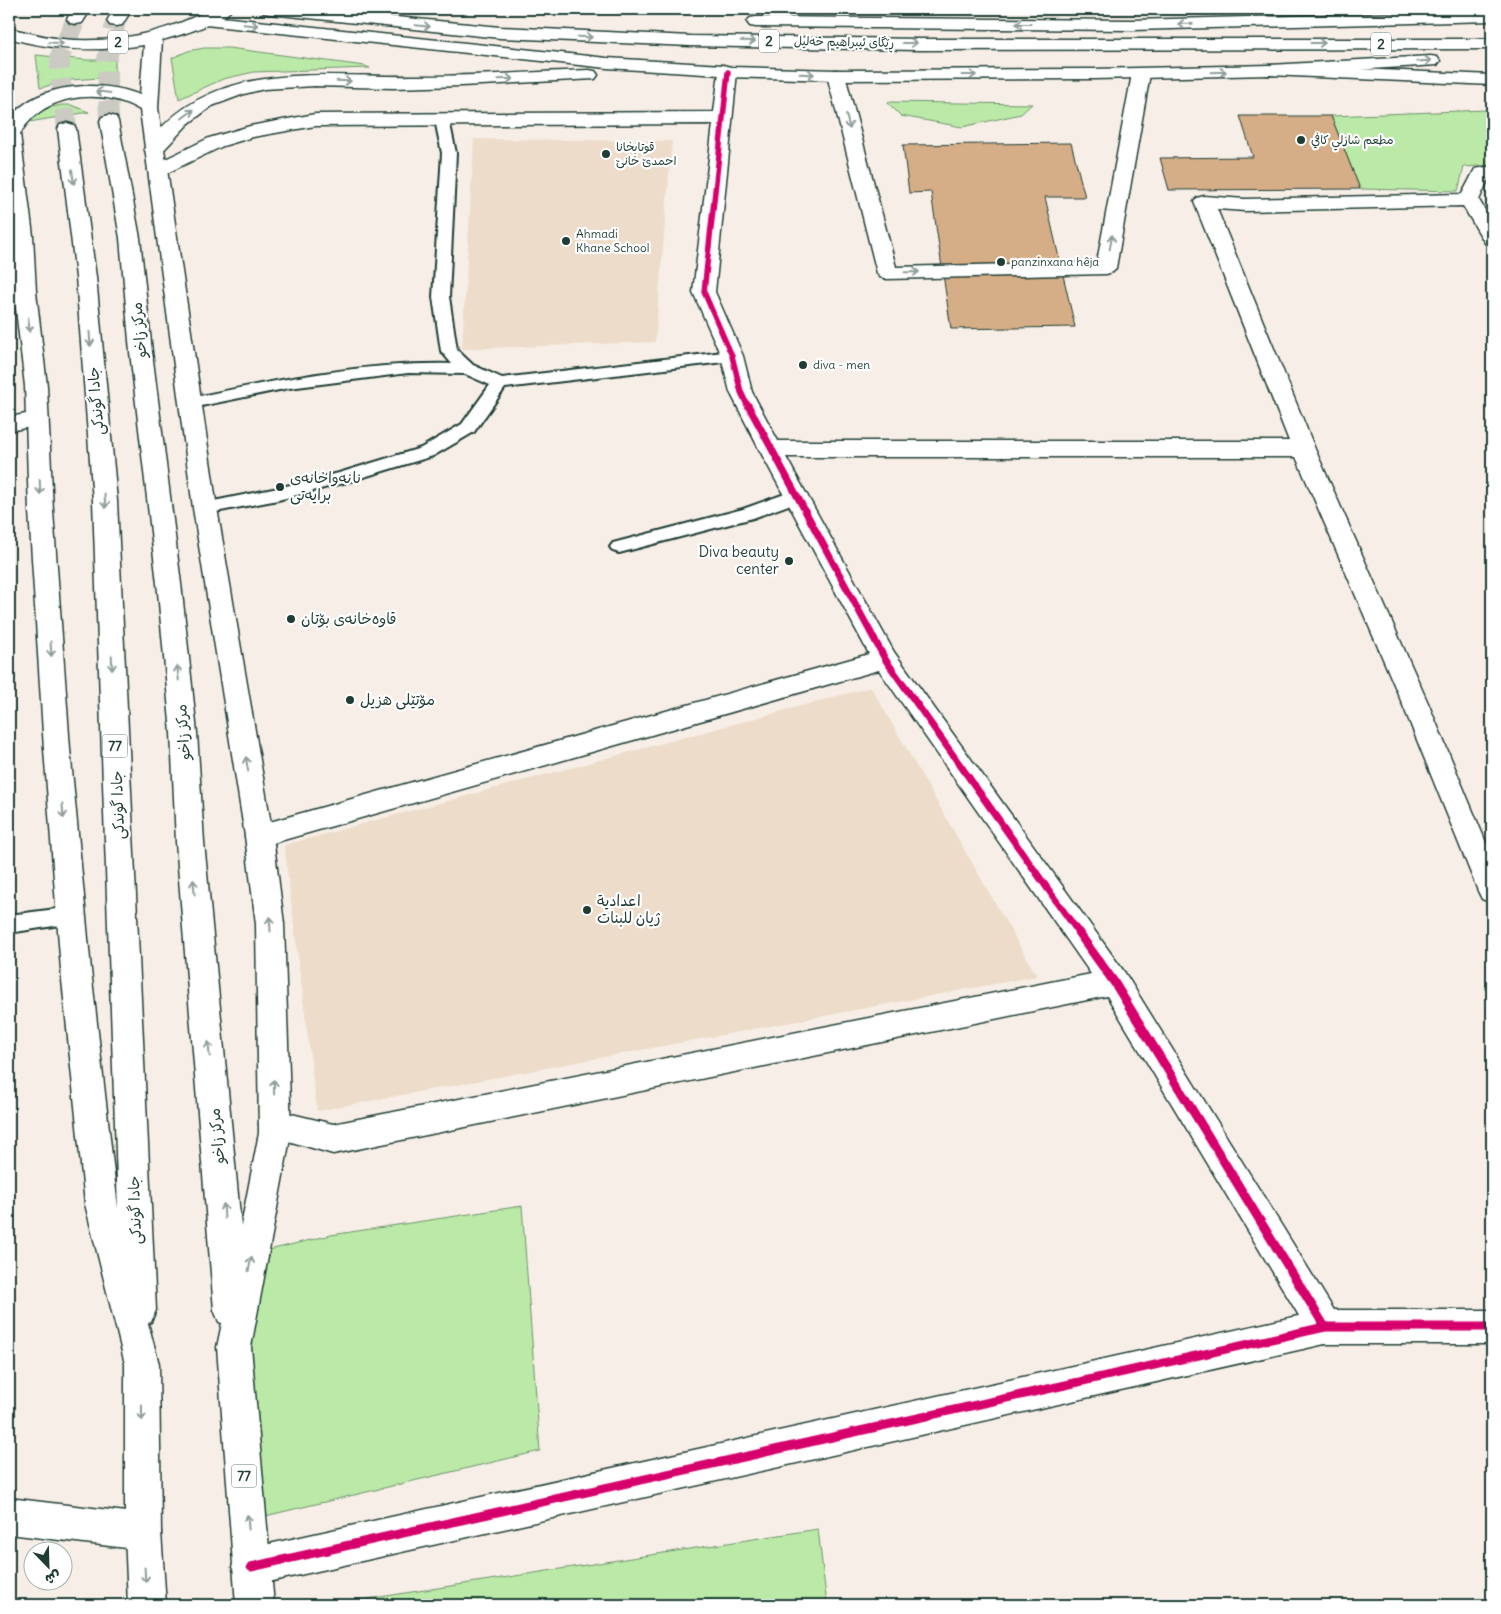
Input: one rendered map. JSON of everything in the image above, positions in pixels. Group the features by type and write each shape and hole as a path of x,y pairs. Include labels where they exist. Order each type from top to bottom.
{"main road":[{"name":"2","path":"9,33 40,41 76,45 114,43 153,36 202,20 223,9"},
{"name":"ڕێگای ئیبراهیم خەلیل","path":"270,9 434,27 594,38 878,43 1492,44"},
{"name":"ڕێگای ئیبراهیم خەلیل","path":"743,22 1132,25 1492,16"},
{"name":"2","path":"202,20 607,63 726,71 836,75 1141,74 1270,70 1492,57"},
{"path":"153,36 149,108 190,403 259,836 270,924 275,1133 234,1347"},
{"path":"1270,70 1492,80"},
{"path":"156,160 173,126 208,102 240,90 266,84 300,81 417,82 726,71 723,118 704,292 732,356 741,392 885,660 1114,982 1324,1327"},
{"path":"836,75 888,273 1106,268 1141,74"},
{"path":"142,1364 100,1204 57,749 41,511 38,419 17,293 23,236 9,127 34,107 53,98 77,93 94,91 115,93 130,97 149,108"},
{"path":"156,160 250,132 315,120 723,118"},
{"name":"مركز زاخو","path":"108,121 130,238 141,352 172,610 184,733 190,842 219,1157 234,1347"},
{"name":"جادا گوندکی","path":"67,129 86,278 90,346 105,501 142,1364"},
{"path":"1469,200 1482,173 1492,172"},
{"path":"1469,200 1492,239"},
{"path":"1469,200 1245,205 1204,202 1304,448 1415,703 1492,891"},
{"path":"9,424 38,419"},
{"path":"770,449 1304,448"},
{"path":"259,836 885,660"},
{"path":"274,1124 333,1138 1114,982"},
{"path":"251,1567 1324,1327 1492,1327"},
{"name":"77","path":"234,1347 255,1605"},
{"name":"77","path":"142,1364 143,1532 147,1605"},
{"path":"9,1516 143,1532"}],"lane":[{"path":"442,120 449,153 441,297 449,351 467,369 500,383 732,356"},
{"path":"190,403 289,383 408,368 467,369"},
{"path":"206,508 296,489 427,452 468,428 500,383"},
{"path":"619,547 747,514 796,496"},
{"path":"9,924 72,916"}],"shaded area":[{"name":"Ahmadi Khane School","path":"474,139 672,141 655,342 462,349"},
{"path":"871,687 1037,976 317,1111 284,845"}],"green space":[{"path":"204,48 229,48 370,68 254,72 223,79 179,99 172,58 188,51"},
{"path":"36,55 86,60 115,60 115,77 70,80 40,88"},
{"path":"887,102 1032,104 1021,114 962,127 901,116"},
{"path":"71,105 89,112 23,123 44,109"},
{"path":"1486,110 1492,112 1492,165 1464,167 1458,191 1360,189 1331,116"},
{"path":"522,1206 540,1451 261,1517 251,1341 269,1250 331,1235"},
{"path":"818,1529 827,1605 328,1605"}],"building":[{"path":"1240,116 1331,116 1360,189 1169,190 1160,158 1253,157"},
{"name":"panzinxana hêja","path":"1071,143 1085,197 1045,197 1075,327 951,329 931,192 909,193 903,145"}],"tunnel":[{"path":"67,129 60,73 60,56 76,19"},
{"path":"109,121 107,59 116,21"}],"cycle path":[{"path":"728,72 704,292 732,356 741,392 770,449 885,659 1114,982 1325,1327"},
{"path":"251,1567 1325,1327 1492,1327"}],"place":[{"name":"مطعم شازلي كافي","path":"1301,140"},
{"name":"قوتابخانا احمدێ خانێ","path":"606,154"},
{"name":"Ahmadi Khane School","path":"566,241"},
{"name":"panzinxana hêja","path":"1001,262"},
{"name":"diva - men","path":"803,365"},
{"name":"نانەواخانەی برایەتی","path":"280,487"},
{"name":"Diva beauty center","path":"789,561"},
{"name":"قاوەخانەی بۆتان","path":"291,619"},
{"name":"مۆتێلی هزیل","path":"350,700"},
{"name":"اعدادية ژیان للبنات","path":"587,910"}]}
